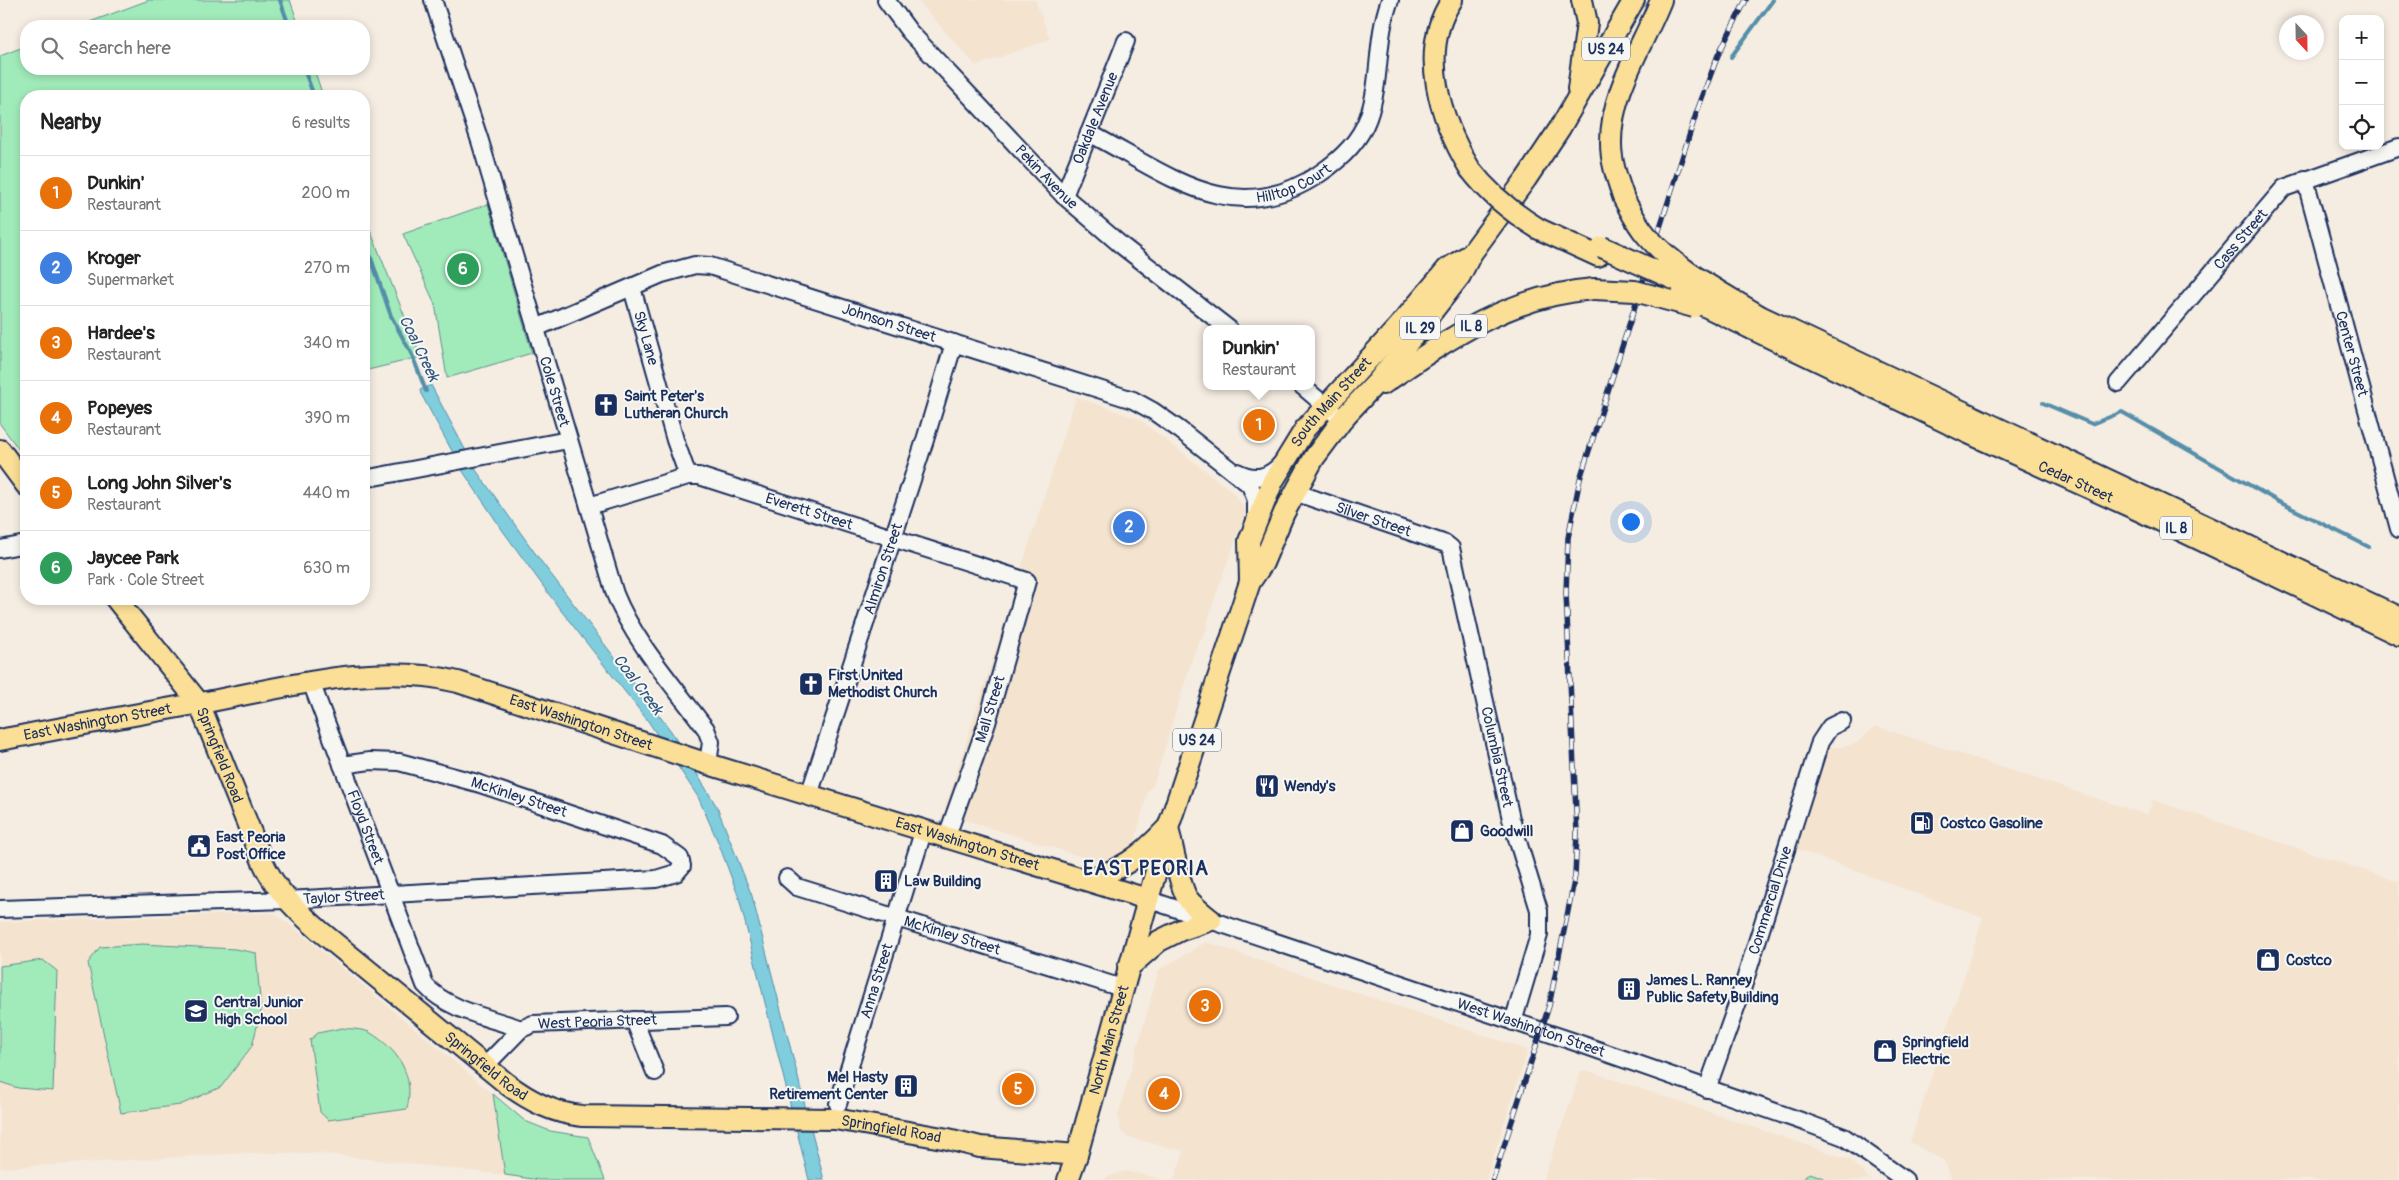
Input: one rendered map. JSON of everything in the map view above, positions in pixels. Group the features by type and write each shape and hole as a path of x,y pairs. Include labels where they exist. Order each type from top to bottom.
{"main road":[{"name":"IL 8","path":"1452,0 1439,31 1436,50 1436,75 1445,120 1474,165 1542,224 1756,323"},
{"name":"IL 8","path":"1466,0 1451,29 1448,40 1447,66 1451,104 1474,165"},
{"path":"1578,98 1587,23 1582,0"},
{"name":"South Main Street","path":"1147,899 1168,828 1250,582 1263,563 1294,492 1314,458 1342,420 1362,399 1460,276 1471,254 1526,179 1578,98 1634,0"},
{"path":"1661,0 1650,29 1625,77 1612,125 1611,145 1613,164 1624,199 1637,223 1663,252 1756,323"},
{"name":"South Main Street","path":"1250,582 1249,541 1273,481 1288,455 1313,418 1327,406 1447,269 1471,254"},
{"name":"IL 8","path":"1362,399 1446,343 1459,332 1486,319 1548,295 1594,289 1651,294 1756,323"},
{"name":"Cedar Street","path":"1756,323 2394,626"},
{"name":"Cedar Street","path":"1969,424 2380,607 2394,626"},
{"path":"1,453 20,477"},
{"name":"Springfield Road","path":"121,605 199,703 262,860 272,881 286,900 320,931 485,1066 532,1101 570,1114 596,1116 810,1118 871,1125 980,1147 1078,1155"},
{"name":"East Washington Street","path":"0,740 311,682 402,673 440,677 809,796 947,836 1147,899"},
{"path":"1083,879 1096,877 1124,866 1151,846 1168,828"},
{"path":"1128,968 1159,941 1181,930 1211,920 1188,899 1181,886 1179,870 1168,828"},
{"name":"North Main Street","path":"1068,1180 1078,1155 1147,899"}],"street":[{"name":"Cole Street","path":"433,0 469,106 568,440 622,611 637,636 706,729 711,742 708,764"},
{"name":"Pekin Avenue","path":"886,0 909,31 1064,196 1106,232 1224,325"},
{"name":"Hilltop Court","path":"1090,133 1167,176 1201,192 1232,198 1252,199 1275,195 1294,188 1315,177 1344,154 1364,129 1374,98 1379,38 1390,0"},
{"name":"Oakdale Avenue","path":"1064,196 1126,41"},
{"name":"Cass Street","path":"2118,383 2284,188 2399,146"},
{"name":"Center Street","path":"2305,179 2399,529"},
{"name":"Johnson Street","path":"536,328 678,269 695,265 710,266 1133,400 1166,420 1228,467 1252,488 1257,504 1256,524"},
{"name":"Sky Lane","path":"632,288 675,440 688,476"},
{"name":"Almiron Street","path":"809,796 954,343"},
{"path":"1307,390 1342,420"},
{"path":"370,478 568,440"},
{"name":"Johnson Street","path":"1228,467 1249,477 1260,477 1276,469 1288,455"},
{"name":"Everett Street","path":"589,506 688,476 699,476 1028,580"},
{"name":"Silver Street","path":"1294,492 1446,544 1451,548"},
{"path":"0,549 20,545"},
{"name":"Columbia Street","path":"1451,548 1511,819 1539,910 1539,935 1513,1022"},
{"name":"Mall Street","path":"947,836 952,816 987,723 1028,580"},
{"name":"Floyd Street","path":"311,682 420,974 430,991 467,1010 521,1029"},
{"name":"Commercial Drive","path":"1707,1089 1739,999 1820,742 1830,728 1842,721"},
{"name":"McKinley Street","path":"342,765 370,760 392,761 467,780 662,845 680,858 682,866"},
{"name":"Anna Street","path":"838,1104 924,829"},
{"name":"Taylor Street","path":"0,909 286,900 656,879 676,873 682,866"},
{"name":"McKinley Street","path":"787,878 797,887 1122,988"},
{"name":"West Washington Street","path":"1147,899 1513,1022 1844,1137 1905,1180"},
{"name":"West Peoria Street","path":"485,1066 521,1029 533,1024 726,1017"},
{"path":"634,1020 655,1072"}],"shaded area":[{"path":"917,0 1035,0 1050,39 976,66"},
{"path":"1076,397 1139,419 1234,493 1246,511 1212,606 1206,630 1194,653 1153,786 1148,790 1135,842 1126,853 1114,859 1098,862 953,816 945,808"},
{"path":"1876,726 2147,815 2153,800 2399,882 2399,1180 1952,1180 1944,1161 1910,1142 1983,918 1797,849 1828,749 1856,743"},
{"name":"Central Junior High School","path":"273,913 293,927 493,1094 505,1175 318,1153 245,1153 0,1168 0,922"},
{"path":"1206,942 1528,1050 1486,1180 1174,1180 1184,1151 1127,1137 1121,1132 1118,1116 1159,970"},
{"path":"1581,1071 1589,1071 1850,1160 1871,1180 1543,1180"},
{"path":"1126,1171 1165,1180 1105,1180 1106,1177"}],"green space":[{"path":"149,0 290,0 297,20 95,20"},
{"path":"20,48 20,75 316,75 321,90 20,90 20,451 0,424 0,56"},
{"path":"488,204 532,353 447,378 435,304 403,234"},
{"path":"370,230 421,357 370,370"},
{"path":"142,944 235,949 256,953 261,1011 252,1046 221,1087 180,1105 121,1113 88,963 100,947"},
{"path":"43,960 57,971 53,1091 18,1088 0,1082 0,966"},
{"path":"342,1028 369,1032 388,1046 396,1055 402,1064 409,1085 407,1109 328,1120 320,1112 310,1040 318,1033"},
{"path":"493,1094 525,1121 550,1131 588,1137 605,1180 539,1180 505,1175"},
{"path":"1810,1173 1824,1178 1822,1180 1804,1180 1806,1175"}],"water":[{"path":"431,385 476,470 540,560 671,731 717,807 752,896 824,1180 809,1180 739,898 718,842 698,797 648,721 559,608 464,473 421,394 420,390"}],"waterway":[{"name":"Coal Creek","path":"280,0 287,20"},
{"path":"1731,57 1773,0"},
{"name":"Coal Creek","path":"306,75 312,90"},
{"name":"Coal Creek","path":"370,255 391,316 412,355 426,391"},
{"path":"2043,403 2092,424 2122,412 2279,502 2369,547"}],"railway":[{"path":"1493,1180 1549,1006 1575,876 1577,833 1566,593 1568,538 1580,479 1696,114 1718,55 1746,0"}],"place":[{"name":"Jaycee Park","path":"463,269"},
{"name":"Saint Peter's Lutheran Church","path":"606,405"},
{"name":"Dunkin'","path":"1259,425"},
{"name":"Kroger","path":"1129,527"},
{"name":"First United Methodist Church","path":"811,684"},
{"name":"Wendy's","path":"1267,786"},
{"name":"Costco Gasoline","path":"1922,823"},
{"name":"Goodwill","path":"1462,831"},
{"name":"East Peoria Post Office","path":"199,846"},
{"name":"Law Building","path":"886,881"},
{"name":"Costco","path":"2268,960"},
{"name":"James L. Ranney Public Safety Building","path":"1629,989"},
{"name":"Hardee's","path":"1205,1006"},
{"name":"Central Junior High School","path":"196,1011"},
{"name":"Springfield Electric","path":"1885,1051"},
{"name":"Mel Hasty Retirement Center","path":"906,1086"},
{"name":"Long John Silver's","path":"1018,1089"},
{"name":"Popeyes","path":"1164,1094"}],"district":[{"name":"EAST PEORIA","path":"1146,868"}]}
